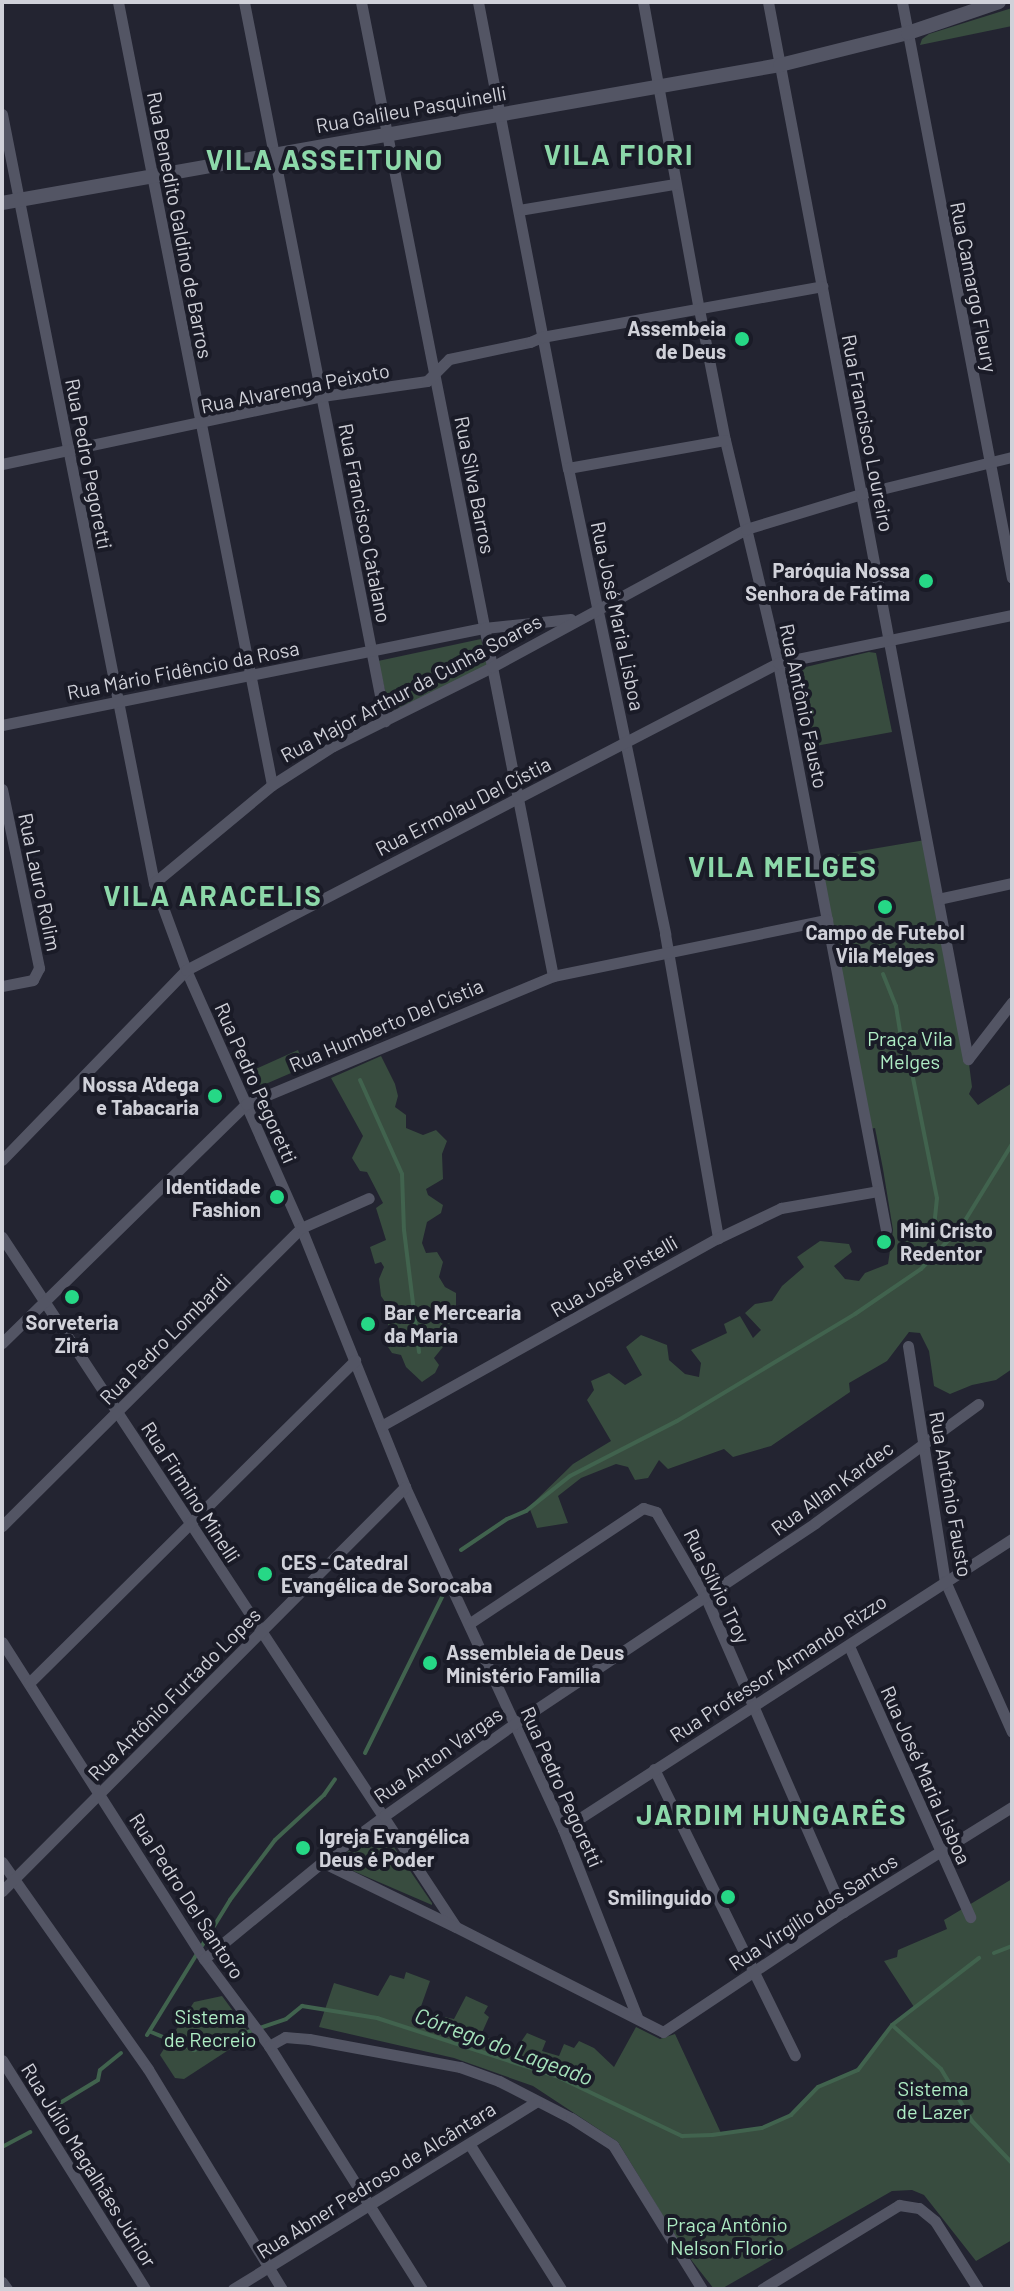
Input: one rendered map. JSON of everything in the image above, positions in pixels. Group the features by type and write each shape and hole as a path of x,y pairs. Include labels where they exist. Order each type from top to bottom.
{"street":[{"name":"Rua Benedito Galdino de Barros","path":"118,2 272,785"},
{"name":"Rua Francisco Catalano","path":"244,2 385,721"},
{"name":"Rua Silva Barros","path":"361,2 553,976"},
{"name":"Rua José Maria Lisboa","path":"478,2 568,468 668,949 718,1238"},
{"name":"Rua Antônio Fausto","path":"643,2 699,309 725,440 778,663 886,1230"},
{"name":"Rua Francisco Loureiro","path":"768,2 968,1059 1012,1002"},
{"name":"Rua Camargo Fleury","path":"902,2 1012,578"},
{"name":"Rua Galileu Pasquinelli","path":"2,203 780,65 908,33 999,2"},
{"name":"Rua Pedro Pegoretti","path":"2,114 154,883 186,970 301,1228 405,1487 452,1583 563,1829 637,2017"},
{"path":"519,210 675,184"},
{"name":"Rua Alvarenga Peixoto","path":"2,464 201,425 322,396 427,381 449,359 542,337 822,286"},
{"path":"568,468 725,440"},
{"name":"Rua Major Arthur da Cunha Soares","path":"154,883 272,785 333,746 492,667 746,529 861,494 1012,457"},
{"name":"Rua Ermolau Del Cístia","path":"2,1160 186,970 778,663 1012,615"},
{"name":"Rua Major Arthur da Cunha Soares","path":"371,650 484,628 576,619"},
{"name":"Rua Mário Fidêncio da Rosa","path":"2,725 371,650"},
{"name":"Rua Lauro Rolim","path":"2,789 39,968 33,980 2,986"},
{"path":"938,899 1012,883"},
{"name":"Rua Humberto Del Cístia","path":"2,1343 246,1104 553,976 668,949 827,920"},
{"name":"Rua José Pistelli","path":"381,1426 718,1238 781,1208 878,1191"},
{"name":"Rua Pedro Lombardi","path":"2,1526 301,1228 369,1198"},
{"name":"Rua Firmino Minelli","path":"2,1237 456,1927"},
{"name":"Rua Antônio Fausto","path":"908,1346 945,1581 1012,1732"},
{"path":"29,1683 355,1360"},
{"name":"Rua Allan Kardec","path":"706,1598 978,1404"},
{"name":"Rua Antônio Furtado Lopes","path":"2,1891 405,1487"},
{"name":"Rua Sílvio Troy","path":"470,1623 643,1508 647,1507 662,1518 706,1598 843,1912"},
{"name":"Rua Professor Armando Rizzo","path":"563,1829 752,1704 849,1646 1012,1539"},
{"name":"Rua Anton Vargas","path":"204,1959 322,1862 384,1816 514,1724 706,1598"},
{"name":"Rua Pedro Del Santoro","path":"2,1642 204,1959 269,2046 422,2289"},
{"name":"Rua José Maria Lisboa","path":"849,1646 970,1917"},
{"path":"654,1769 795,2055"},
{"name":"Rua Virgílio dos Santos","path":"637,2017 650,2029 663,2032 843,1912 1012,1807"},
{"path":"2,1862 148,2069 282,2289"},
{"path":"322,1862 637,2017"},
{"path":"269,2046 285,2037 309,2039 460,2067 537,2101 613,2145 702,2289"},
{"name":"Rua Júlio Magalhães Júnior","path":"2,2060 145,2289"},
{"name":"Rua Abner Pedroso de Alcântara","path":"233,2289 537,2101"},
{"path":"470,2145 561,2289"},
{"path":"762,2289 899,2205 919,2208 935,2221 978,2289"},
{"path":"2,2282 7,2289"}],"green space":[{"path":"1012,8 1012,26 920,45 929,34"},
{"path":"481,639 488,667 390,712 378,661"},
{"path":"876,653 892,732 810,747 793,670"},
{"name":"Praça Vila Melges","path":"925,840 968,1056 972,1087 969,1094 978,1105 1012,1083 1012,1369 996,1380 950,1394 934,1386 929,1351 920,1333 909,1332 887,1361 849,1383 850,1392 771,1446 733,1457 724,1449 668,1469 659,1460 648,1478 635,1480 628,1467 616,1464 581,1478 558,1496 568,1523 537,1528 529,1507 573,1464 611,1441 587,1400 594,1390 591,1381 609,1373 625,1385 642,1375 626,1347 641,1335 667,1345 669,1360 685,1374 699,1377 701,1363 691,1350 727,1333 724,1324 740,1316 753,1338 761,1330 745,1313 755,1304 772,1301 782,1286 804,1267 797,1257 820,1241 849,1244 852,1252 834,1266 845,1279 859,1281 865,1273 888,1264 893,1230 883,1169 875,1128 870,1129 819,858"},
{"path":"298,1050 305,1067 261,1086 251,1084 247,1073"},
{"path":"381,1056 395,1084 398,1096 395,1107 406,1115 406,1128 423,1135 436,1130 447,1141 442,1154 443,1179 426,1189 428,1195 443,1205 441,1213 427,1222 422,1243 426,1253 437,1252 443,1262 439,1277 445,1287 456,1293 456,1312 452,1322 446,1325 447,1342 434,1358 439,1365 435,1373 422,1382 406,1367 401,1355 392,1353 386,1344 394,1336 382,1313 390,1309 381,1296 379,1279 384,1267 381,1262 375,1264 370,1247 386,1240 376,1208 383,1203 367,1172 360,1171 352,1158 363,1136 331,1078"},
{"path":"381,1828 432,1905 337,1864 337,1859"},
{"path":"1012,1879 1012,2240 976,2261 924,2195 912,2190 892,2191 723,2288 714,2289 685,2252 618,2142 533,2086 454,2058 319,2027 334,1983 378,1996 390,1975 404,1979 406,1972 430,1981 419,2012 454,2019 466,1996 488,2006 484,2013 489,2017 481,2035 516,2049 527,2033 546,2041 542,2051 559,2056 564,2044 574,2048 579,2041 594,2048 614,2067 636,2027 660,2039 675,2034 721,2133 762,2128 791,2115 818,2087 858,2070 892,2025 914,2007 884,1961 897,1957 898,1950 947,1929 944,1920"},
{"name":"Sistema de Recreio","path":"222,1996 247,2030 247,2038 184,2079 175,2078 160,2055 194,2002"}],"waterway":[{"path":"883,974 896,1006 902,1042"},
{"path":"910,1063 937,1198 931,1257"},
{"path":"360,1080 402,1174 404,1230 419,1352"},
{"path":"461,1550 507,1519 526,1511 570,1476 677,1421 855,1314 921,1269 961,1227 1012,1144"},
{"path":"365,1753 445,1591"},
{"path":"147,2035 230,1900 275,1840 324,1795 335,1779"},
{"name":"Córrego do Lageado","path":"994,1953 1012,1946"},
{"name":"Córrego do Lageado","path":"151,2032 194,2050 286,2019 302,2006 377,2018 556,2076 682,2136 712,2135 762,2128 791,2115 818,2087 858,2070 892,2025 979,1958"},
{"path":"892,2025 941,2069 972,2121 1012,2163"},
{"path":"60,2103 98,2080 100,2070 121,2053"},
{"path":"2,2147 30,2132"}],"place":[{"name":"Assembeia de Deus","path":"742,339"},
{"name":"Paróquia Nossa Senhora de Fátima","path":"926,581"},
{"name":"Campo de Futebol Vila Melges","path":"885,907"},
{"name":"Nossa A'dega e Tabacaria","path":"215,1096"},
{"name":"Identidade Fashion","path":"277,1197"},
{"name":"Mini Cristo Redentor","path":"884,1242"},
{"name":"Sorveteria Zirá","path":"72,1297"},
{"name":"Bar e Mercearia da Maria","path":"368,1324"},
{"name":"CES - Catedral Evangélica de Sorocaba","path":"265,1574"},
{"name":"Assembleia de Deus Ministério Família","path":"430,1663"},
{"name":"Igreja Evangélica Deus é Poder","path":"303,1848"},
{"name":"Smilinguido","path":"728,1897"}],"district":[{"name":"VILA FIORI","path":"619,154"},
{"name":"VILA ASSEITUNO","path":"325,159"},
{"name":"VILA MELGES","path":"783,866"},
{"name":"VILA ARACELIS","path":"213,895"},
{"name":"JARDIM HUNGARÊS","path":"772,1814"}],"park label":[{"name":"Sistema de Lazer","path":"933,2100"},
{"name":"Praça Antônio Nelson Florio","path":"727,2236"}]}
